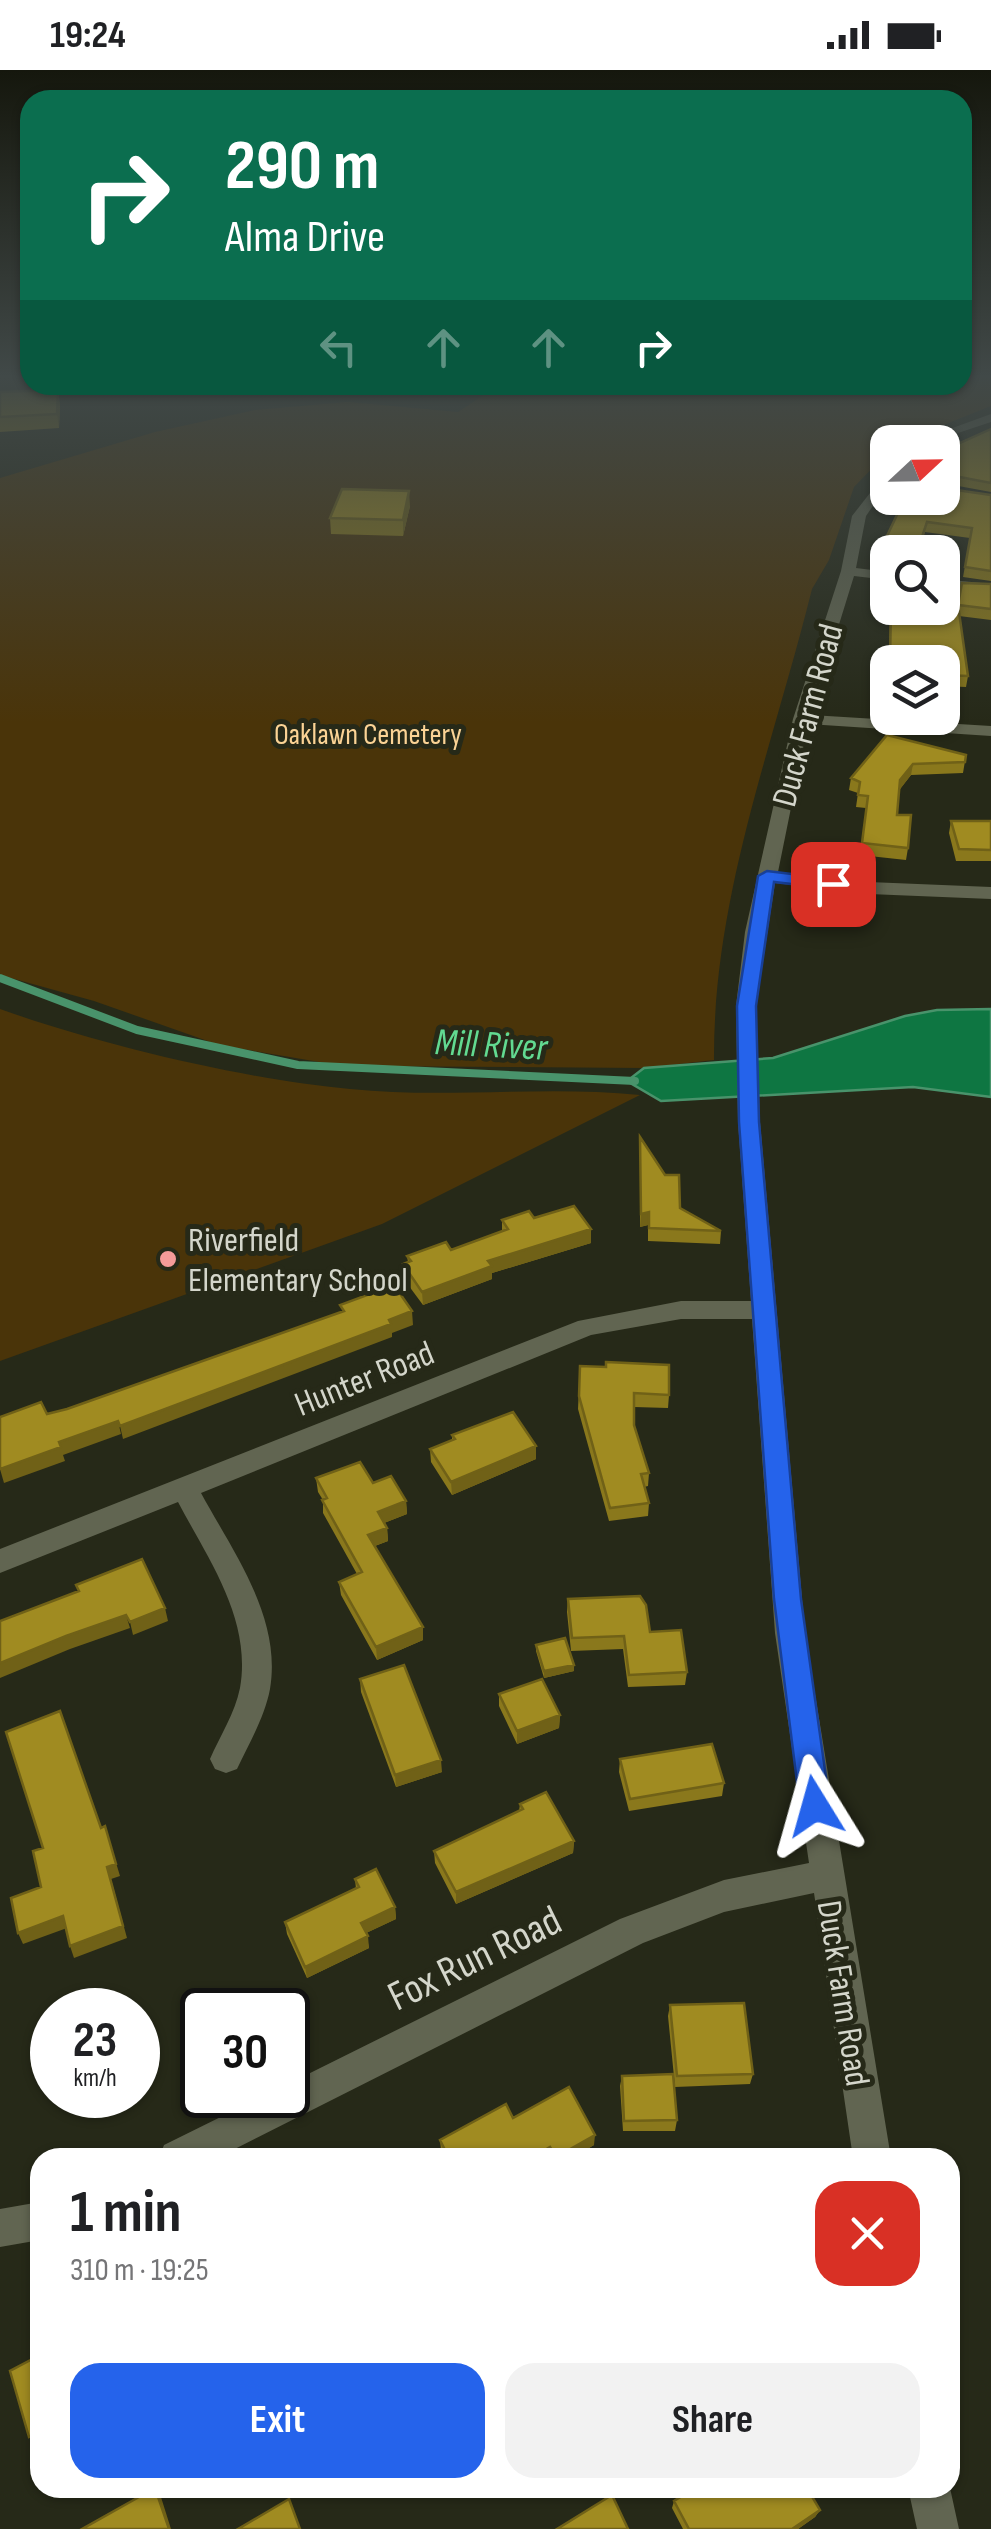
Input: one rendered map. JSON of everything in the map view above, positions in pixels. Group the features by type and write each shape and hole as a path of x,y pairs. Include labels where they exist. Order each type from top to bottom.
{"street":[{"name":"Duck Farm Road","path":"870,500 859,516 848,572 802,720 749,967 747,1034 749,1122 790,1632 870,2148"},
{"path":"848,572 870,574"},
{"path":"960,584 991,588"},
{"path":"802,720 991,730"},
{"path":"767,876 869,888 991,893"},
{"name":"Hunter Road","path":"0,1561 587,1326 682,1310 764,1310"},
{"path":"184,1488 254,1623 254,1692 226,1760"},
{"name":"Fox Run Road","path":"197,2148 632,1931 724,1896 825,1875"},
{"path":"0,2228 30,2223"},
{"path":"930,2498 938,2529"}],"green space":[{"name":"Oaklawn Cemetery","path":"0,492 852,492 829,560 812,589 748,822 723,940 714,1060 644,1068 343,1066 219,1045 94,1001 0,975"},
{"name":"Riverfield Elementary School","path":"0,1009 173,1059 308,1084 386,1092 568,1091 640,1095 382,1224 0,1361"}],"shaded area":[{"path":"991,1009 991,1097 913,1087 661,1101 627,1081 644,1068 773,1058 905,1016 937,1010"}],"building":[{"path":"341,492 409,492 403,520 330,518"},
{"path":"960,492 991,495 991,571 965,567 972,528 927,522 923,535 887,535 897,515 960,515"},
{"path":"962,583 991,584 991,609 960,605"},
{"path":"960,620 968,676 960,676 960,645 890,645 891,625 960,625"},
{"path":"887,735 966,755 965,762 913,764 900,780 897,815 911,815 908,848 862,843 868,796 858,795 860,782 851,778"},
{"path":"951,821 991,821 991,850 959,849"},
{"path":"640,1137 665,1175 679,1175 680,1208 721,1231 649,1228 649,1212 641,1214"},
{"path":"574,1206 591,1229 488,1261 492,1266 422,1292 403,1264 411,1261 407,1256 446,1242 451,1250 508,1229 502,1220 529,1211 534,1218"},
{"path":"394,1285 412,1311 389,1320 391,1324 120,1426 118,1421 59,1442 61,1447 0,1469 0,1417 41,1402 47,1414 67,1409 344,1311 340,1305"},
{"path":"606,1362 669,1365 669,1395 634,1393 634,1425 649,1473 641,1474 649,1503 610,1508 579,1396 580,1366 606,1367"},
{"path":"513,1412 536,1446 451,1482 430,1449 455,1439 452,1435"},
{"path":"360,1462 373,1483 391,1476 406,1501 378,1512 387,1528 368,1535 423,1627 376,1647 339,1582 362,1572 322,1500 327,1498 316,1478"},
{"path":"142,1559 165,1608 130,1622 126,1615 0,1663 0,1621 79,1591 76,1585"},
{"path":"640,1596 646,1605 650,1632 681,1630 687,1672 629,1675 624,1636 572,1638 568,1599"},
{"path":"565,1638 574,1665 544,1671 536,1645"},
{"path":"404,1665 441,1760 395,1775 360,1679"},
{"path":"542,1679 560,1715 517,1731 499,1694"},
{"path":"60,1711 101,1828 105,1826 116,1864 107,1867 123,1926 70,1946 63,1916 18,1933 11,1898 41,1887 33,1851 43,1848 6,1732"},
{"path":"712,1744 724,1783 630,1799 620,1759"},
{"path":"546,1792 574,1841 456,1892 434,1851 523,1809 520,1804"},
{"path":"376,1869 395,1907 361,1923 368,1936 305,1967 285,1922 359,1887 355,1879"},
{"path":"744,2003 753,2074 677,2076 670,2005"},
{"path":"673,2074 677,2120 624,2121 622,2076"},
{"path":"569,2087 595,2135 572,2148 444,2148 440,2140 506,2104 513,2118"},
{"path":"30,2360 29,2437 10,2371"},
{"path":"137,2498 158,2498 169,2529 82,2529"},
{"path":"607,2498 613,2498 628,2529 557,2529"},
{"path":"813,2498 820,2510 792,2529 689,2529 674,2501"},
{"path":"289,2499 300,2529 238,2529"}],"waterway":[{"name":"Mill River","path":"0,978 137,1030 298,1065 635,1081"}],"place":[{"name":"Riverfield Elementary School","path":"168,1259"}],"route":[{"path":"815,1806 787,1599 749,1122 746,1006 749,967 767,876 833,884"}]}
